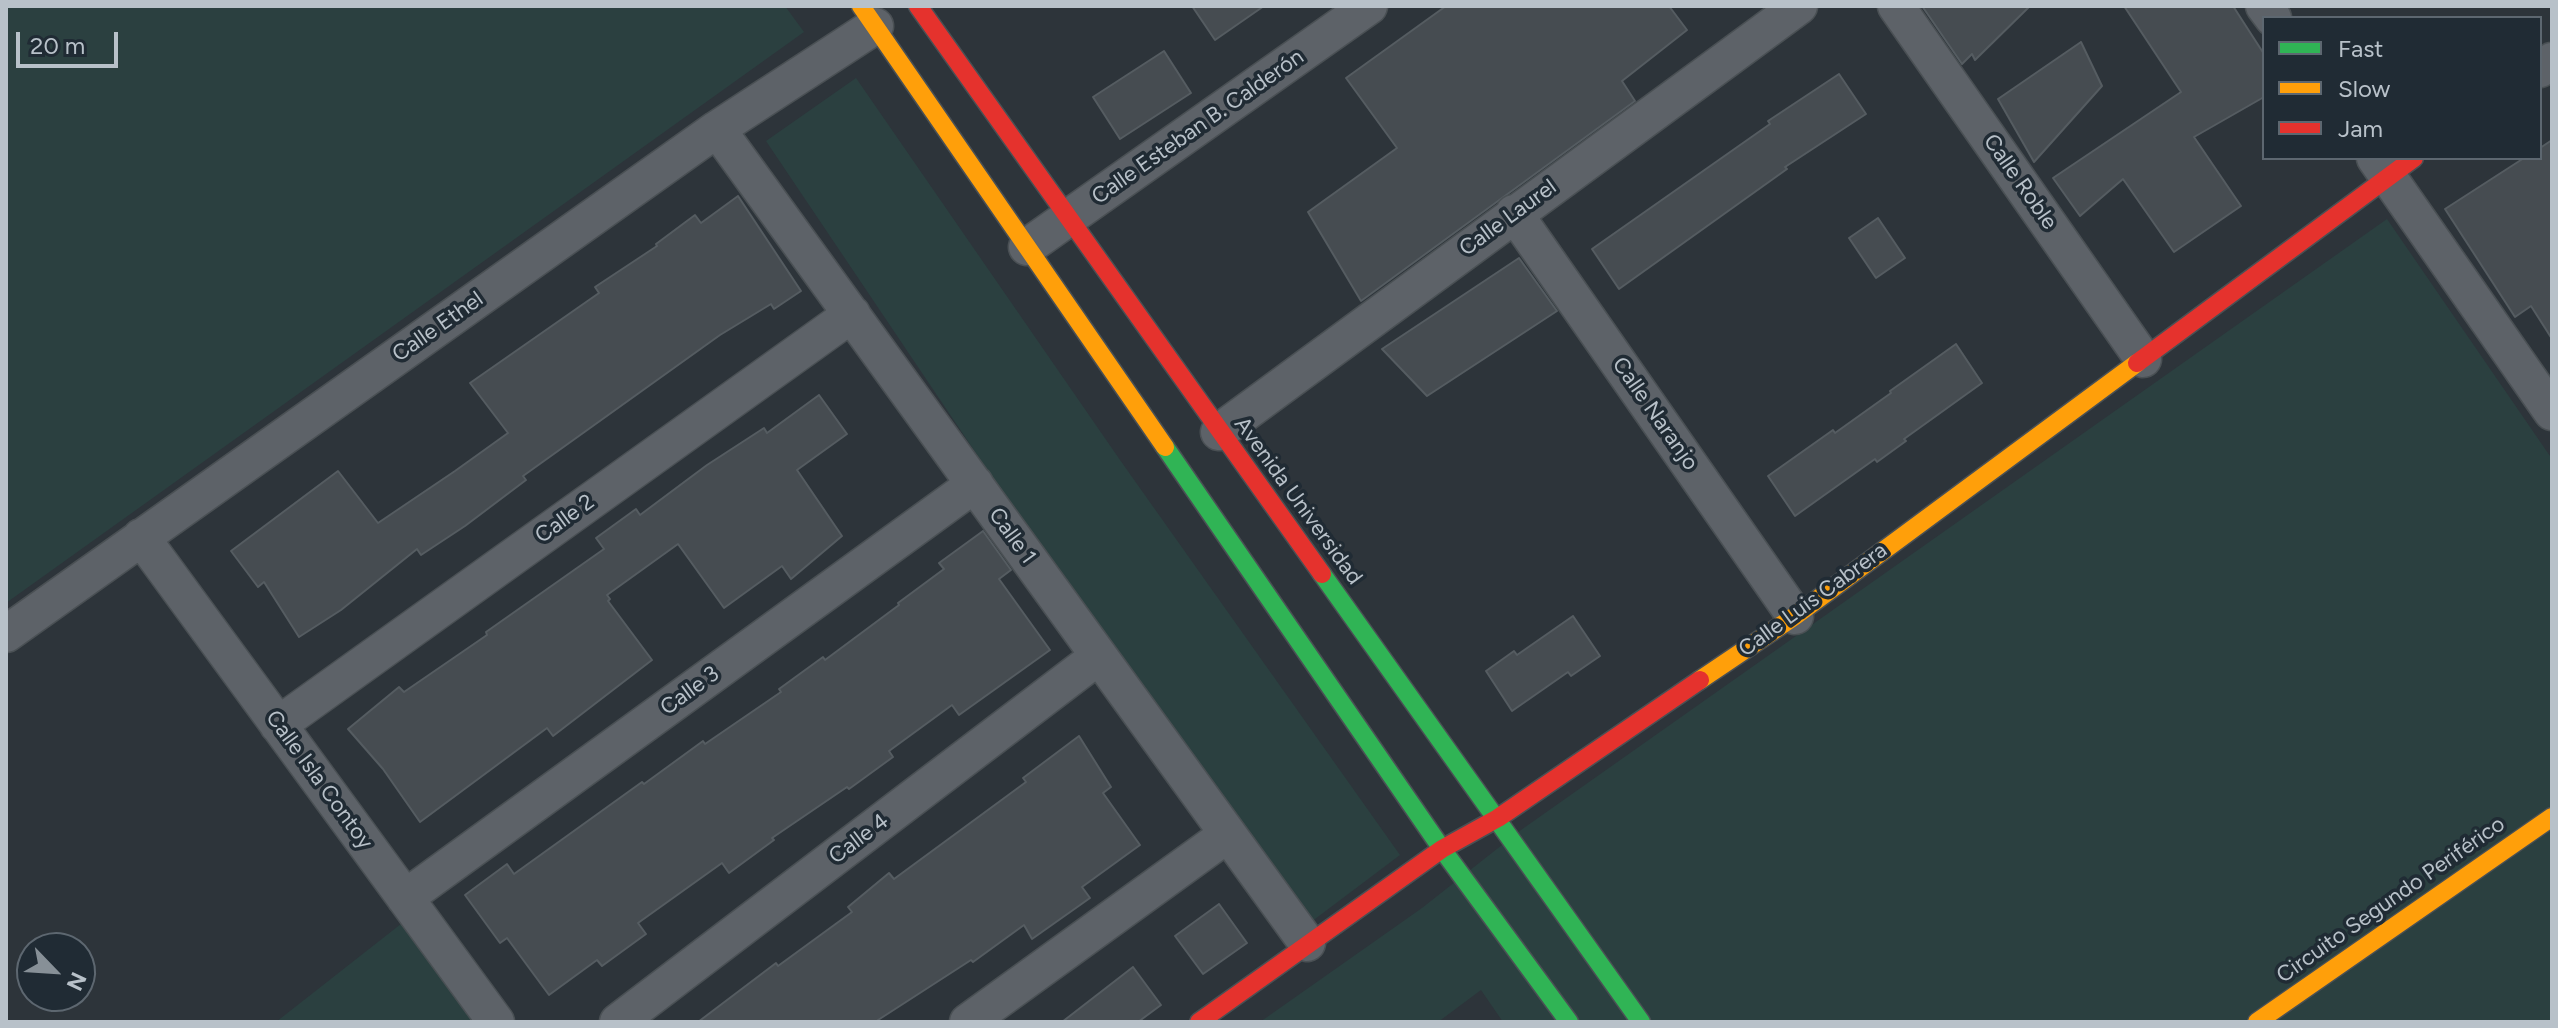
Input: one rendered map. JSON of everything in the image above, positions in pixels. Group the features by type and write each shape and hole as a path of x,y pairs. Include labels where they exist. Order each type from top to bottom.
{"main road":[{"name":"Avenida Universidad","path":"918,6 1641,1022"},
{"path":"868,16 1442,849 1569,1022"},
{"name":"Calle Luis Cabrera","path":"1199,1022 1442,849 1498,818 1795,616 2143,359 2392,164"},
{"name":"Circuito Segundo Periférico","path":"2257,1022 2552,817"}],"street":[{"name":"Calle Esteban B. Calderón","path":"1027,247 1369,6"},
{"name":"Calle Laurel","path":"1219,432 1799,6"},
{"name":"Calle Roble","path":"1896,6 2143,359"},
{"name":"Calle Ethel","path":"6,634 717,129 868,16"},
{"name":"Calle 1","path":"717,129 1307,943"},
{"path":"2392,164 2552,412"},
{"name":"Calle Naranjo","path":"1514,213 1795,616"},
{"name":"Calle 2","path":"278,725 852,314"},
{"name":"Calle 3","path":"405,898 975,484"},
{"name":"Calle Isla Contoy","path":"141,537 496,1022"},
{"name":"Calle 4","path":"618,1022 1099,656"},
{"path":"968,1022 1228,834"}],"green space":[{"path":"6,6 785,6 804,32 6,603"},
{"path":"856,78 1120,460 1400,855 1311,922 1031,535 766,141"},
{"path":"2387,219 2552,459 2552,1022 1503,1022 1481,990 1438,1022 1260,1022 1422,908 1521,830"},
{"path":"406,920 480,1022 276,1022"}],"building":[{"path":"1192,6 1264,6 1215,40"},
{"path":"1446,6 1669,6 1687,30 1622,81 1635,101 1361,301 1308,212 1397,148 1346,78"},
{"path":"1922,6 2030,6 1975,60 1972,54 1962,64"},
{"path":"2124,6 2233,6 2262,51 2262,98 2194,137 2241,206 2174,252 2123,179 2080,216 2053,178 2181,92"},
{"path":"2081,42 2102,86 2034,162 1998,99"},
{"path":"1164,51 1191,93 1120,139 1093,97"},
{"path":"1839,74 1866,114 1785,167 1787,169 1619,289 1592,249 1770,124 1768,121"},
{"path":"2552,140 2552,339 2531,306 2515,317 2445,209 2521,160 2542,160 2542,147"},
{"path":"738,196 801,291 774,309 771,304 720,335 523,476 526,480 465,526 421,555 417,549 341,610 299,637 264,582 258,587 231,551 338,471 378,523 455,471 508,433 470,383 599,293 595,287 657,246 695,215 701,223"},
{"path":"1878,218 1905,258 1876,278 1849,238"},
{"path":"1519,258 1557,311 1427,396 1382,349"},
{"path":"1956,344 1982,383 1877,462 1875,459 1795,516 1768,476 1833,430 1835,433"},
{"path":"819,395 847,434 797,470 842,536 791,579 782,566 724,608 678,544 607,595 608,601 652,660 553,736 547,728 420,822 383,769 348,729 399,687 404,692 604,549 596,538 636,509 640,515 707,465 764,428 767,433"},
{"path":"983,531 1011,570 999,579 1050,650 959,715 952,705 889,751 893,757 772,838 774,840 729,873 722,863 638,923 646,934 602,966 597,960 549,995 507,938 500,943 465,895 507,864 514,874 642,782 644,784 703,741 705,744 781,692 779,689 823,657 825,660 899,605 944,569 939,563"},
{"path":"1573,616 1600,656 1571,676 1568,672 1512,711 1486,671 1514,651 1517,655"},
{"path":"1079,736 1111,787 1103,793 1140,845 1082,887 1090,898 1032,939 1024,925 973,962 971,960 875,1022 698,1022 776,963 778,966 852,912 848,907 889,873 894,879 1026,782 1023,778"},
{"path":"1219,904 1247,943 1203,974 1175,936"},
{"path":"1133,967 1161,1005 1138,1022 1062,1022"}],"traffic: fast":[{"path":"1165,447 1442,849 1569,1022"},
{"path":"1322,574 1641,1022"}],"traffic: slow":[{"path":"861,6 1165,447"},
{"path":"1700,680 1795,616 2137,363"},
{"path":"2257,1022 2552,817"}],"traffic: jam":[{"path":"918,6 1322,574"},
{"path":"2137,363 2411,160"},
{"path":"1199,1022 1442,849 1498,818 1700,680"}]}
